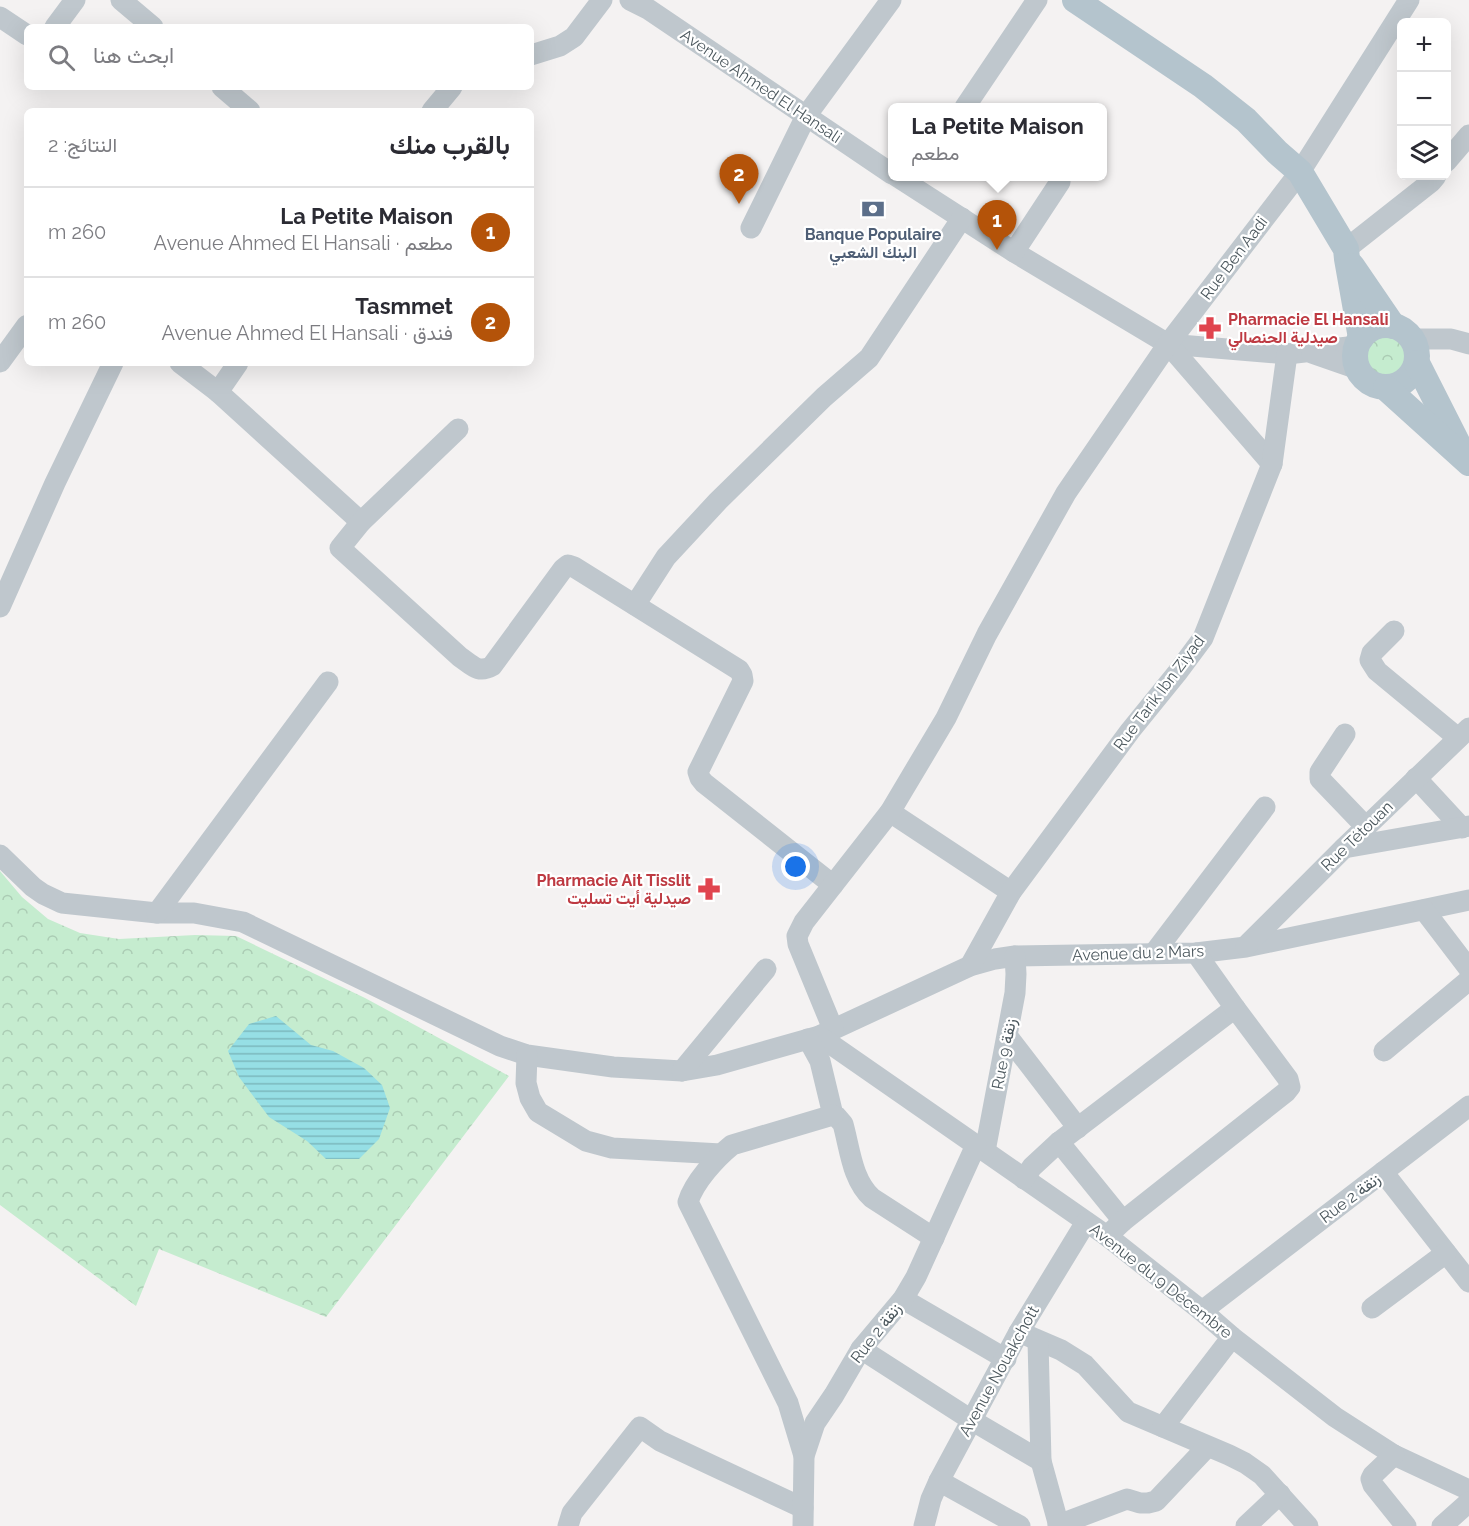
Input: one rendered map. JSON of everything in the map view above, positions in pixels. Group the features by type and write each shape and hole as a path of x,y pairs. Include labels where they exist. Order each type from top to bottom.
{"main road":[{"path":"1075,0 1203,86 1246,120 1300,172 1347,254 1408,342 1467,462"},
{"path":"1347,254 1358,351 1365,379 1374,385 1386,388 1402,384 1409,378 1408,342"},
{"path":"1358,351 1367,331 1384,325 1408,342"},
{"path":"1386,388 1467,462"}],"street":[{"path":"57,24 75,0"},
{"path":"121,0 149,24"},
{"path":"534,54 560,46 574,37 602,0"},
{"path":"751,228 806,116 891,0"},
{"path":"969,103 1037,0"},
{"name":"Rue Ben Aadi","path":"824,1033 798,944 797,936 804,922 890,812 946,718 987,634 1066,493 1168,344 1300,172 1409,0"},
{"name":"Avenue Ahmed El Hansali","path":"641,3 888,171"},
{"path":"0,17 24,33"},
{"path":"226,90 246,108"},
{"path":"434,108 450,90"},
{"path":"1451,156 1469,135"},
{"path":"1451,170 1469,161"},
{"path":"1347,254 1434,180"},
{"path":"911,181 1014,252 1168,344 1272,464"},
{"path":"1014,252 1060,181"},
{"path":"635,605 666,557 718,501 824,397 869,358 962,218"},
{"path":"0,362 24,329"},
{"path":"1408,342 1451,339 1469,344"},
{"path":"1168,344 1296,352 1358,351"},
{"name":"Rue Tarik Ibn Ziyad","path":"970,966 1011,892 1130,731 1203,638 1272,464 1296,352"},
{"path":"0,607 55,483 112,366"},
{"path":"188,366 362,522"},
{"path":"218,392 236,366"},
{"path":"458,429 362,522 340,548 460,657 477,669 492,666 568,565 739,670 743,681 699,772 700,778 833,885"},
{"path":"1394,631 1372,653 1370,660 1377,671 1465,733"},
{"path":"157,913 328,682"},
{"name":"Rue Tétouan","path":"1246,947 1344,848 1465,733"},
{"path":"1345,734 1320,772 1320,778 1366,827"},
{"path":"1416,778 1465,827"},
{"path":"1154,953 1265,807"},
{"path":"890,812 1011,892"},
{"path":"1344,848 1465,827"},
{"name":"Avenue du 2 Mars","path":"0,855 33,887 62,903 157,913 194,913 243,922 500,1046 527,1055 613,1067 682,1071 717,1065 824,1033 970,966 995,959 1015,956 1196,953 1246,947 1469,900"},
{"path":"1424,910 1469,969"},
{"path":"1107,1236 1290,1087 1288,1079 1196,953"},
{"name":"Rue 9 زنقة","path":"981,1148 1008,1037 1015,993 1015,956"},
{"path":"682,1071 766,969"},
{"path":"1384,1051 1469,980"},
{"path":"1024,1179 1036,1163 1059,1142 1235,1008"},
{"path":"824,1033 820,1061 832,1115"},
{"name":"Avenue du 9 Décembre","path":"824,1033 859,1064 1107,1236 1335,1417 1394,1455 1469,1490"},
{"path":"1008,1037 1078,1128"},
{"path":"527,1055 526,1083 530,1098 538,1112 586,1140 612,1148 721,1154"},
{"name":"Rue 2 زنقة","path":"1202,1311 1469,1106"},
{"path":"804,1456 788,1403 688,1202 691,1192 721,1154 732,1145 832,1115 843,1124 855,1171 865,1192 934,1238"},
{"path":"1059,1142 1123,1221"},
{"name":"Rue 2 زنقة","path":"803,1517 804,1456 815,1423 861,1349 903,1299 981,1148"},
{"path":"1383,1172 1469,1282"},
{"name":"Avenue Nouakchott","path":"924,1526 931,1499 939,1481 1006,1359 1029,1336 1086,1222"},
{"path":"1372,1308 1446,1253"},
{"path":"903,1299 1006,1359"},
{"path":"1207,1447 1156,1501 1140,1503 1127,1499 1058,1526 1041,1461 1029,1336 1061,1350 1085,1365 1128,1412 1245,1463 1262,1474 1308,1526"},
{"path":"1163,1427 1232,1337"},
{"path":"861,1349 1041,1461"},
{"path":"568,1526 572,1514 640,1426 660,1441 803,1517"},
{"path":"1394,1455 1371,1479 1373,1485 1406,1526"},
{"path":"939,1481 1020,1526"},
{"path":"1246,1526 1280,1494"},
{"path":"1442,1526 1469,1502"}],"green space":[{"path":"1386,336 1400,342 1406,356 1400,370 1386,376 1372,370 1366,356 1372,342"},
{"path":"0,871 22,897 48,919 80,933 119,939 195,935 236,936 365,998 509,1076 326,1317 159,1249 136,1306 0,1205"}],"water":[{"path":"276,1016 311,1045 333,1051 364,1068 382,1085 390,1108 379,1139 359,1159 326,1159 307,1141 269,1117 239,1077 228,1051 249,1024"}],"place":[{"name":"Tasmmet","path":"739,204"},
{"name":"Banque Populaire البنك الشعبي","path":"873,209"},
{"name":"La Petite Maison","path":"997,250"},
{"name":"Pharmacie El Hansali صيدلية الحنصالي","path":"1210,328"},
{"name":"Pharmacie Ait Tisslit صيدلية أيت تسليت","path":"709,889"}]}
